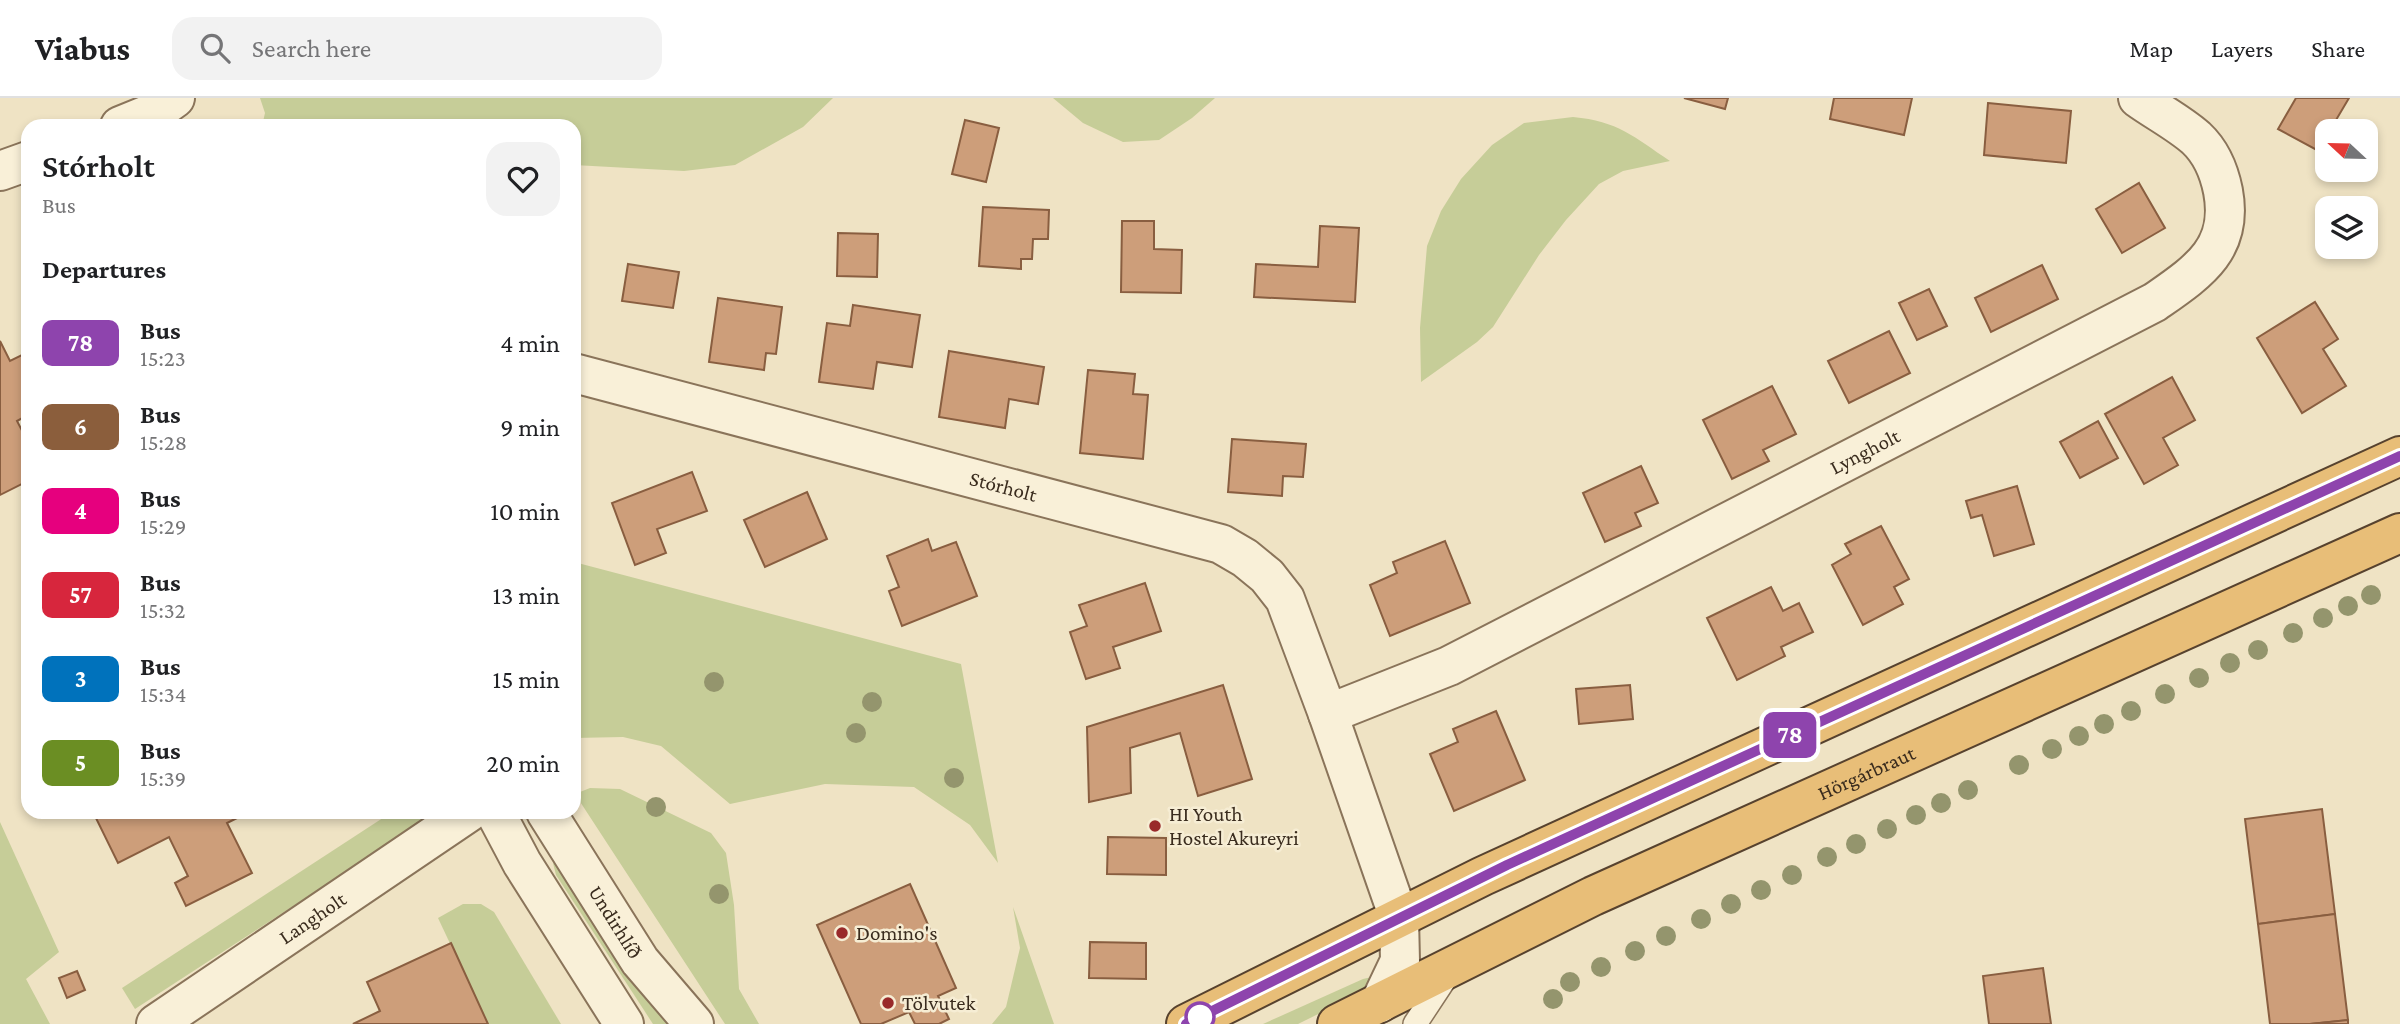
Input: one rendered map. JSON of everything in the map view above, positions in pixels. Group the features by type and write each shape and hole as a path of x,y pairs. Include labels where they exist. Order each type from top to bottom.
{"highway":[{"path":"1186,1024 1531,854 2400,456"},
{"name":"Hörgárbraut","path":"1337,1024 1593,896 2400,533"}],"street":[{"name":"Lyngholt","path":"1328,714 1449,666 2155,302 2193,275 2215,251 2225,226 2224,198 2218,169 2197,139 2138,98"},
{"path":"142,119 165,112"},
{"path":"0,171 21,163"},
{"name":"Stórholt","path":"581,375 1221,544 1268,576 1284,599 1328,714 1399,918 1399,961 1380,1003"},
{"name":"Langholt","path":"156,1024 459,819"},
{"path":"499,819 522,863 624,1024"},
{"name":"Undirhlíð","path":"549,819 640,961 694,1024"}],"lane":[{"path":"1415,1024 1453,965"}],"green space":[{"path":"260,98 833,98 803,127 735,165 684,171 581,165 581,119 264,119 265,113"},
{"path":"1053,98 1215,98 1192,118 1159,140 1123,142 1083,123"},
{"path":"1573,117 1614,126 1670,161 1623,171 1599,184 1539,255 1493,327 1477,342 1421,382 1420,328 1427,246 1441,211 1461,179 1492,145 1524,123"},
{"path":"581,564 961,664 998,863 970,825 914,787 825,784 730,804 661,746 623,737 581,738"},
{"path":"590,788 620,789 711,833 726,853 734,905 739,989 759,1024 725,1024 581,803 581,792"},
{"path":"381,819 424,819 135,1009 122,988"},
{"path":"0,822 59,952 26,979 50,1024 0,1024"},
{"path":"553,863 566,870 671,1024 653,1024 556,875"},
{"path":"463,904 481,904 494,912 561,1024 488,1024 438,918"},
{"path":"1013,907 1054,1024 992,1024 1006,1007 1020,948"},
{"path":"1389,973 1369,989 1298,1024 1263,1024 1363,979"}],"building":[{"path":"1684,98 1728,98 1725,109"},
{"path":"1834,98 1912,98 1904,135 1830,119"},
{"path":"2296,98 2349,98 2337,119 2315,119 2315,149 2278,129"},
{"path":"1988,103 2071,111 2066,163 1984,155"},
{"path":"965,120 999,128 986,182 952,174"},
{"path":"2139,183 2165,228 2122,253 2096,209"},
{"path":"983,207 1049,210 1048,239 1033,239 1032,259 1021,259 1021,269 979,266"},
{"path":"1122,221 1154,221 1154,249 1182,250 1181,293 1121,292"},
{"path":"1320,226 1359,228 1355,302 1254,297 1256,264 1318,267"},
{"path":"838,233 878,234 877,277 837,276"},
{"path":"628,264 679,272 673,308 622,301"},
{"path":"2042,265 2058,299 1991,332 1975,298"},
{"path":"1929,289 1947,326 1917,340 1899,303"},
{"path":"718,298 782,307 776,354 766,353 764,370 709,362"},
{"path":"2315,302 2338,339 2323,349 2346,386 2302,413 2257,338"},
{"path":"853,305 920,315 912,367 877,362 873,389 819,382 827,323 850,326"},
{"path":"1889,331 1910,373 1849,403 1828,361"},
{"path":"0,341 10,361 21,356 21,419 17,421 21,429 21,484 0,495"},
{"path":"949,351 1044,367 1038,404 1009,399 1005,428 939,417"},
{"path":"1088,370 1135,374 1133,394 1148,395 1143,459 1080,453"},
{"path":"2172,377 2195,420 2163,438 2178,465 2144,484 2105,414"},
{"path":"1772,386 1796,434 1763,450 1769,461 1732,479 1703,420"},
{"path":"2098,421 2118,458 2080,478 2060,442"},
{"path":"1232,439 1306,444 1303,477 1283,476 1282,496 1228,492"},
{"path":"1641,466 1658,503 1635,513 1641,526 1605,542 1583,493"},
{"path":"692,472 707,511 657,529 666,553 635,565 612,503"},
{"path":"2017,486 2034,544 1994,556 1982,515 1971,518 1966,501"},
{"path":"807,492 827,539 765,567 744,520"},
{"path":"1881,526 1909,579 1894,587 1903,604 1863,625 1832,565 1851,554 1845,544"},
{"path":"928,539 932,551 956,542 977,596 902,626 889,591 899,587 887,556"},
{"path":"1445,541 1470,603 1390,636 1370,585 1397,573 1393,562"},
{"path":"1145,583 1161,631 1113,647 1120,668 1086,679 1070,632 1087,626 1079,605"},
{"path":"1771,587 1783,611 1799,603 1813,632 1781,647 1785,656 1737,680 1707,618"},
{"path":"1223,685 1252,779 1198,796 1180,733 1130,748 1131,793 1089,802 1087,727"},
{"path":"1630,685 1633,719 1579,724 1576,689"},
{"path":"1496,711 1525,780 1454,811 1430,754 1458,742 1453,729"},
{"path":"2322,809 2335,914 2258,924 2245,819"},
{"path":"96,819 235,819 227,823 252,873 186,906 175,883 188,876 169,837 118,863"},
{"path":"1108,837 1166,838 1166,875 1107,874"},
{"path":"910,884 956,988 938,996 949,1019 939,1024 915,1024 909,1012 881,1024 861,1024 817,925"},
{"path":"2335,914 2348,1020 2270,1024 2258,924"},
{"path":"1090,942 1146,943 1146,979 1089,978"},
{"path":"451,943 488,1024 353,1024 380,1011 367,982"},
{"path":"2043,968 2051,1024 1989,1024 1983,976"},
{"path":"77,971 85,990 67,998 59,978"},
{"path":"2348,1020 2348,1024 2310,1024"}],"bus line":[{"name":"78","path":"1186,1024 1507,865 2400,456"}],"place":[{"name":"HI Youth Hostel Akureyri","path":"1155,826"},
{"name":"Domino's","path":"842,933"},
{"name":"Tölvutek","path":"888,1003"}]}
